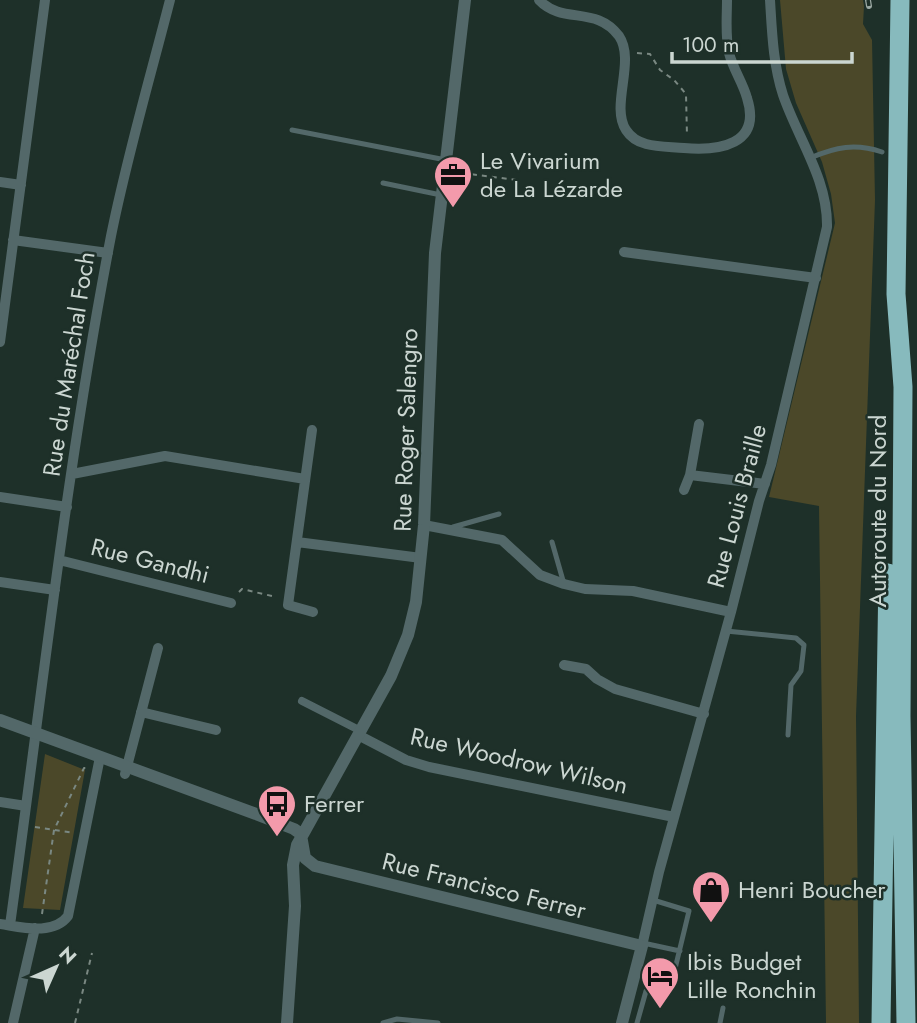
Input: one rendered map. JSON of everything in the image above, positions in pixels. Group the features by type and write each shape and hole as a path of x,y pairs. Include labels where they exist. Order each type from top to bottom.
{"highway":[{"name":"Autoroute du Nord","path":"900,0 896,294 903,387 901,716 906,1023"},
{"path":"881,1023 892,339 896,294"},
{"path":"872,1023 883,899"}],"street":[{"path":"0,342 45,0"},
{"name":"Rue du Maréchal Foch","path":"5,925 26,806 59,559 108,253 170,0"},
{"name":"Rue Roger Salengro","path":"295,906 295,848 391,676 408,635 416,602 424,525 433,292 464,0"},
{"path":"539,0 558,13 602,20 621,38 625,52 621,116 624,128 635,139 643,144 712,149 739,139 749,124 749,103 728,47 727,0"},
{"name":"Rue Louis Braille","path":"622,1023 674,817 732,612 825,236 827,216 822,186 780,85 773,50 770,0"},
{"path":"0,182 21,185"},
{"path":"13,240 108,253"},
{"path":"624,252 816,278"},
{"path":"684,490 690,475 699,424"},
{"path":"312,430 288,605 313,612"},
{"path":"72,474 160,456 304,480"},
{"path":"690,475 765,484"},
{"path":"0,497 67,507"},
{"path":"424,525 502,540 540,575 564,584 585,589 633,591 732,612"},
{"path":"297,542 421,558"},
{"name":"Rue Gandhi","path":"59,559 231,603"},
{"path":"0,582 55,590"},
{"path":"126,770 158,648"},
{"path":"564,665 586,669 615,689 704,714"},
{"path":"302,701 359,733"},
{"path":"141,712 216,730"},
{"path":"0,720 99,764 126,770 290,827 301,834 306,858 315,866"},
{"path":"0,728 35,737"},
{"name":"Rue Woodrow Wilson","path":"359,733 406,760 429,767 674,817"},
{"path":"5,925 51,928 61,924 68,916 99,764"},
{"path":"126,770 282,833 291,839 295,848"},
{"path":"0,802 26,806"},
{"name":"Rue Roger Salengro","path":"287,1023 299,875 304,869 315,866"},
{"name":"Rue Francisco Ferrer","path":"315,866 643,944"},
{"path":"13,1023 36,928"}],"lane":[{"path":"292,130 446,160"},
{"path":"810,158 843,146 864,146 882,152"},
{"path":"383,183 442,195"},
{"path":"447,529 499,514"},
{"path":"552,542 564,584"},
{"path":"726,632 796,638 804,645 801,671 791,685 788,735"},
{"path":"653,900 689,911 674,973"},
{"path":"643,944 680,951"},
{"path":"638,1023 646,991"},
{"path":"720,1023 723,1008"},
{"path":"383,1023 397,1019 438,1023"}],"path":[{"path":"625,52 650,54 660,70 674,80 686,94 687,148"},
{"path":"462,173 517,180 515,191"},
{"path":"231,603 242,589 278,598 288,605"},
{"path":"42,914 54,830 84,768 99,764"},
{"path":"23,825 84,835"},
{"path":"75,1023 92,953"}],"shaded area":[{"path":"780,0 863,0 863,24 872,40 875,200 856,716 859,1023 826,1023 819,506 769,497 835,223 831,194 822,162 796,103 786,69"},
{"path":"45,754 85,770 60,910 23,908"}],"railway":[{"path":"868,0 869,6"}],"place":[{"name":"Le Vivarium de La Lézarde","path":"453,209"},
{"name":"Ferrer","path":"277,838"},
{"name":"Henri Boucher","path":"711,924"},
{"name":"Ibis Budget Lille Ronchin","path":"660,1010"}]}
